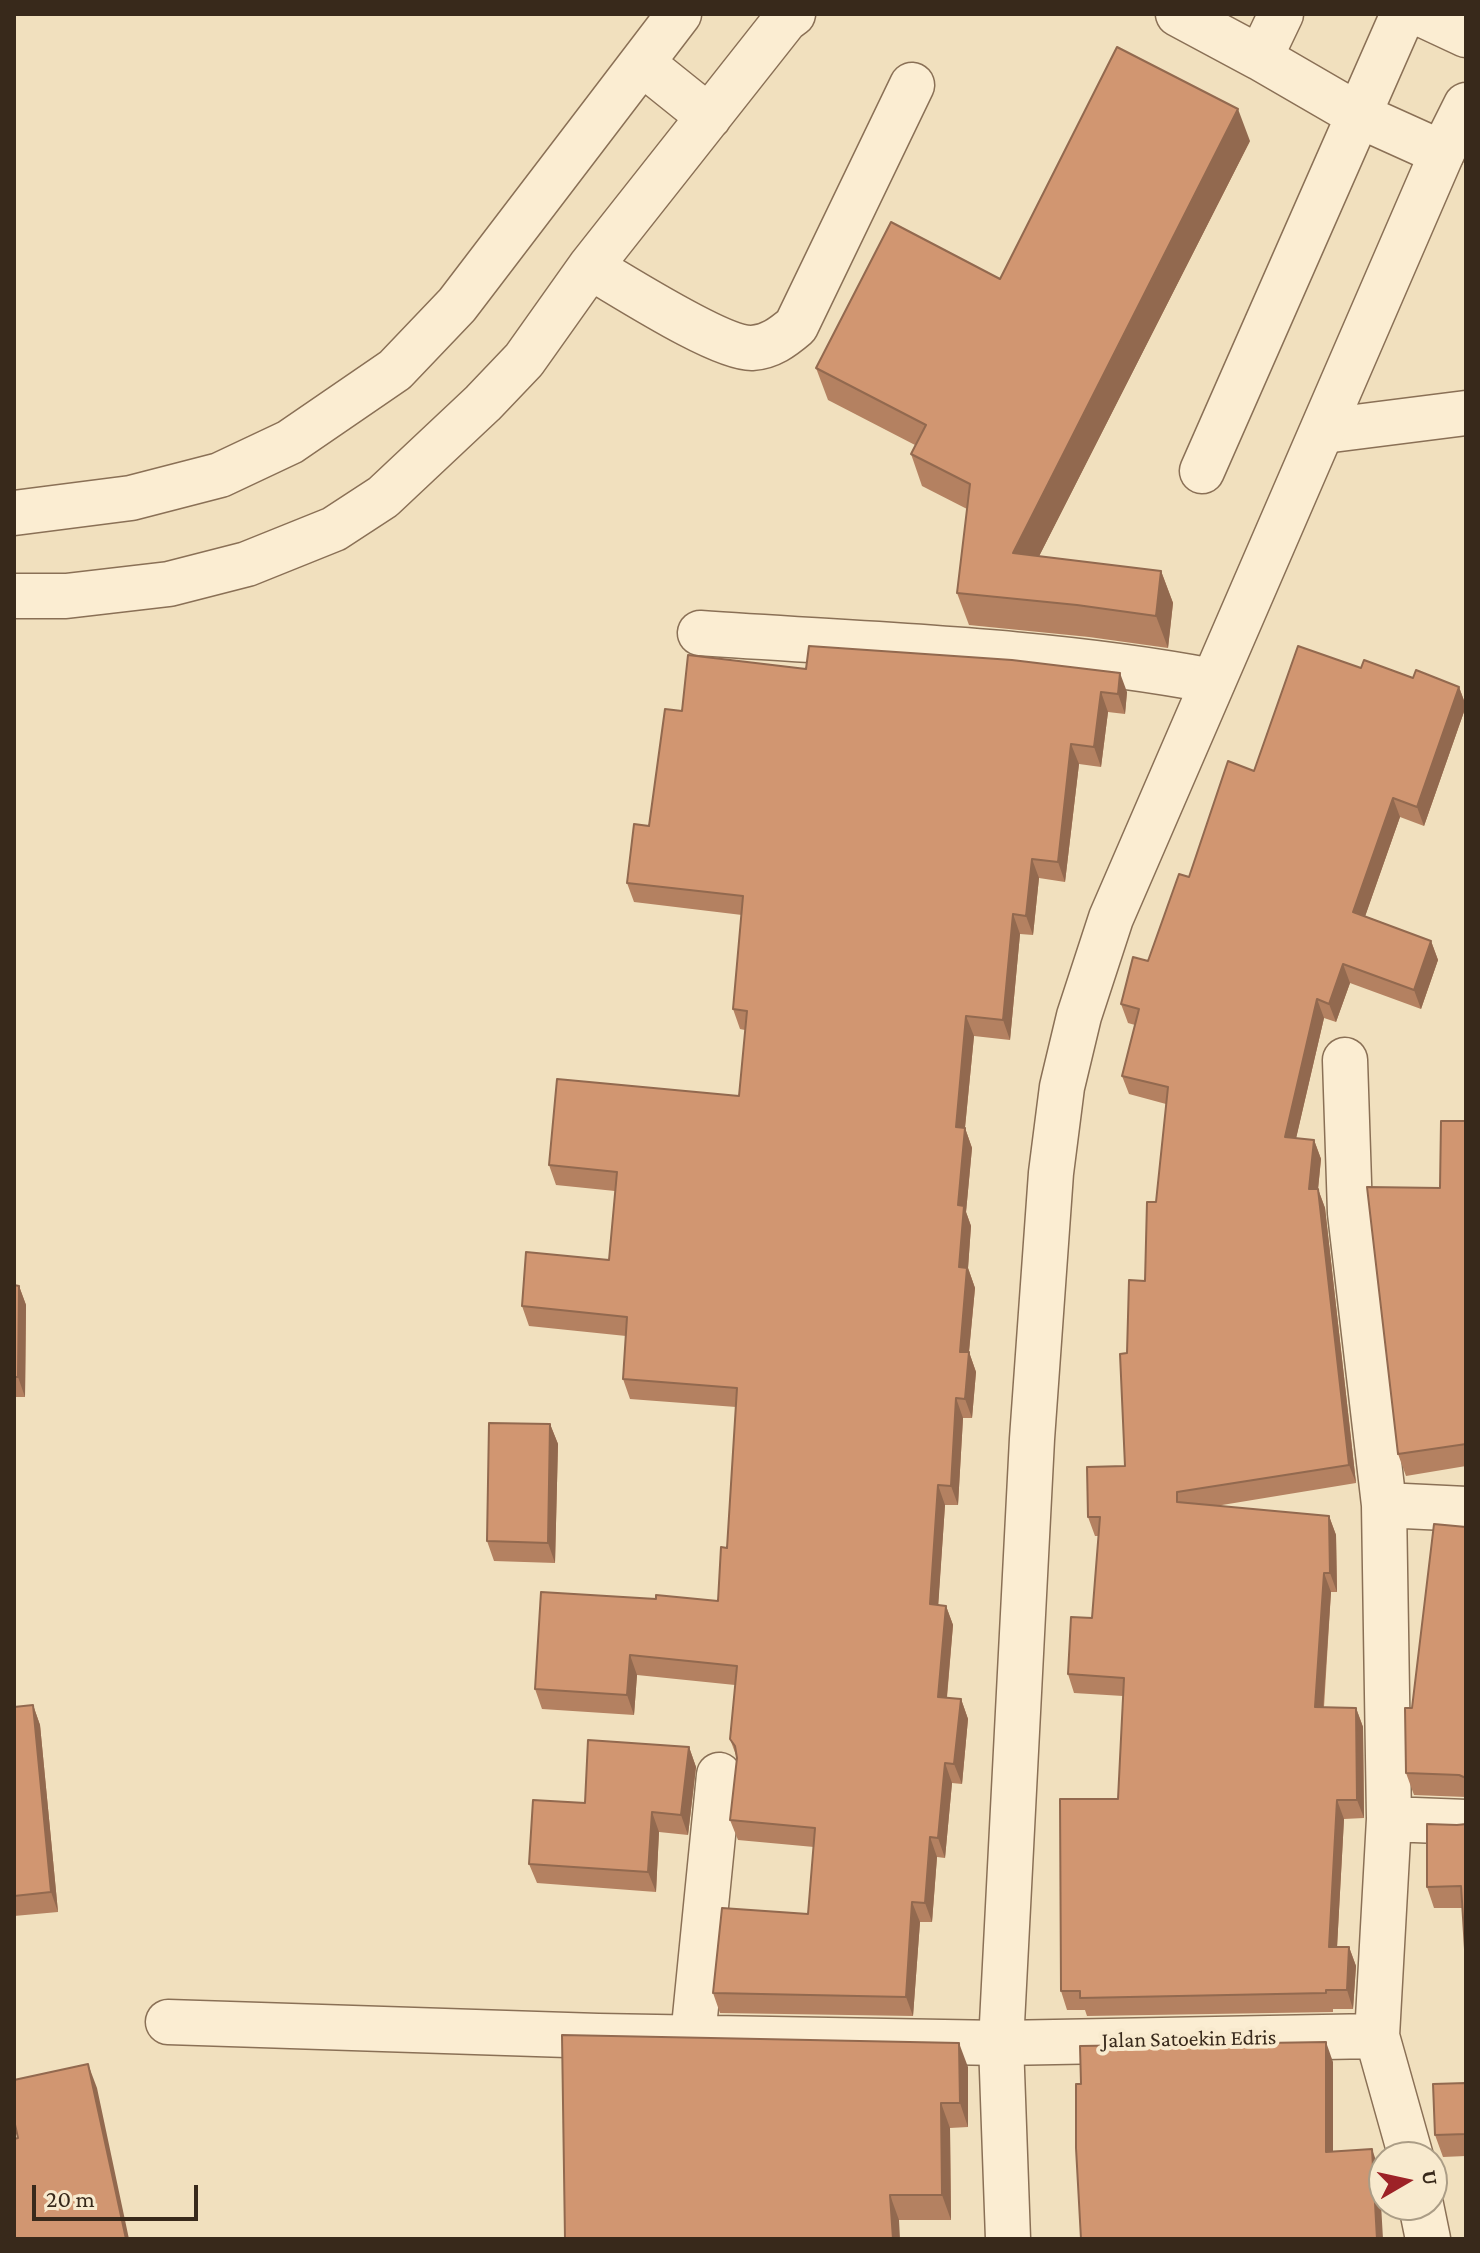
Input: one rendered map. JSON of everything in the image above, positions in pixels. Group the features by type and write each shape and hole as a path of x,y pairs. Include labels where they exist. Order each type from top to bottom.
{"street":[{"path":"14,513 131,498 220,475 290,442 395,370 457,305 679,14"},
{"path":"14,596 66,596 169,584 247,564 334,529 383,497 524,360 590,267 785,20 793,14"},
{"path":"1178,14 1360,116 1442,153"},
{"path":"1260,58 1281,14"},
{"path":"1202,471 1403,14"},
{"path":"1421,14 1466,35"},
{"path":"643,64 709,117"},
{"path":"590,267 723,342 752,348 779,341 796,326 912,85"},
{"path":"1008,2239 1001,2043 1033,1423 1051,1173 1062,1087 1079,1016 1111,918 1442,153 1466,105"},
{"path":"1324,431 1466,413"},
{"path":"700,633 1105,663 1213,681"},
{"path":"1345,1060 1350,1213 1384,1505 1389,1819 1377,2036 1407,2141"},
{"path":"1384,1505 1466,1509"},
{"path":"693,2037 719,1775"},
{"path":"1389,1819 1466,1822"},
{"name":"Jalan Satoekin Edris","path":"168,2022 1001,2043 1377,2036"}],"building":[{"path":"1117,47 1238,109 1013,553 1161,571 1156,616 957,593 970,484 911,454 926,425 816,368 891,222 1000,279"},
{"path":"809,646 1012,660 1120,673 1118,694 1101,692 1094,747 1071,744 1058,862 1032,859 1026,916 1013,914 1003,1020 966,1016 956,1127 965,1128 958,1205 964,1206 959,1267 967,1268 960,1352 969,1352 965,1399 956,1398 951,1486 938,1485 930,1604 946,1606 938,1697 961,1699 954,1764 945,1763 938,1838 930,1837 925,1903 912,1902 906,1997 713,1993 722,1908 808,1914 815,1828 730,1820 737,1758 730,1739 737,1666 630,1655 627,1695 535,1689 541,1592 656,1599 656,1595 718,1601 721,1547 727,1548 737,1388 623,1379 627,1317 522,1306 526,1252 609,1260 617,1172 549,1165 557,1079 739,1096 747,1011 733,1009 743,896 627,883 634,824 649,826 665,709 682,711 688,655 806,669"},
{"path":"1298,646 1361,668 1364,660 1413,678 1416,670 1459,687 1417,807 1393,798 1353,912 1431,941 1414,990 1343,964 1329,1004 1317,999 1285,1137 1314,1140 1309,1189 1318,1189 1349,1465 1177,1492 1177,1502 1329,1516 1330,1573 1324,1573 1315,1707 1356,1708 1357,1800 1337,1800 1329,1947 1349,1947 1347,1990 1080,1998 1080,1991 1061,1991 1060,1799 1118,1799 1124,1678 1068,1674 1071,1617 1092,1618 1100,1517 1088,1517 1087,1467 1125,1466 1120,1354 1127,1353 1129,1280 1145,1281 1147,1202 1156,1202 1168,1087 1122,1076 1139,1009 1121,1004 1133,957 1148,961 1179,874 1189,877 1228,761 1254,771"},
{"path":"1441,1121 1466,1121 1466,1444 1398,1454 1367,1187 1440,1188"},
{"path":"14,1285 19,1286 18,1377 14,1377"},
{"path":"489,1423 550,1424 548,1543 487,1541"},
{"path":"1434,1524 1466,1527 1466,1778 1459,1775 1406,1773 1405,1708 1412,1708"},
{"path":"33,1705 51,1892 14,1896 14,1707"},
{"path":"588,1740 689,1747 681,1815 652,1812 648,1872 529,1864 533,1800 585,1803"},
{"path":"1427,1824 1466,1824 1466,1965 1461,1886 1427,1887"},
{"path":"562,2035 959,2043 960,2103 941,2103 942,2195 890,2195 893,2239 565,2239"},
{"path":"1326,2042 1326,2152 1368,2149 1368,2221 1376,2221 1377,2239 1081,2239 1076,2148 1076,2084 1081,2084 1080,2046"},
{"path":"88,2064 126,2239 14,2239 14,2139 18,2138 14,2120 14,2080"},
{"path":"1466,2083 1466,2134 1435,2135 1433,2084"}]}
